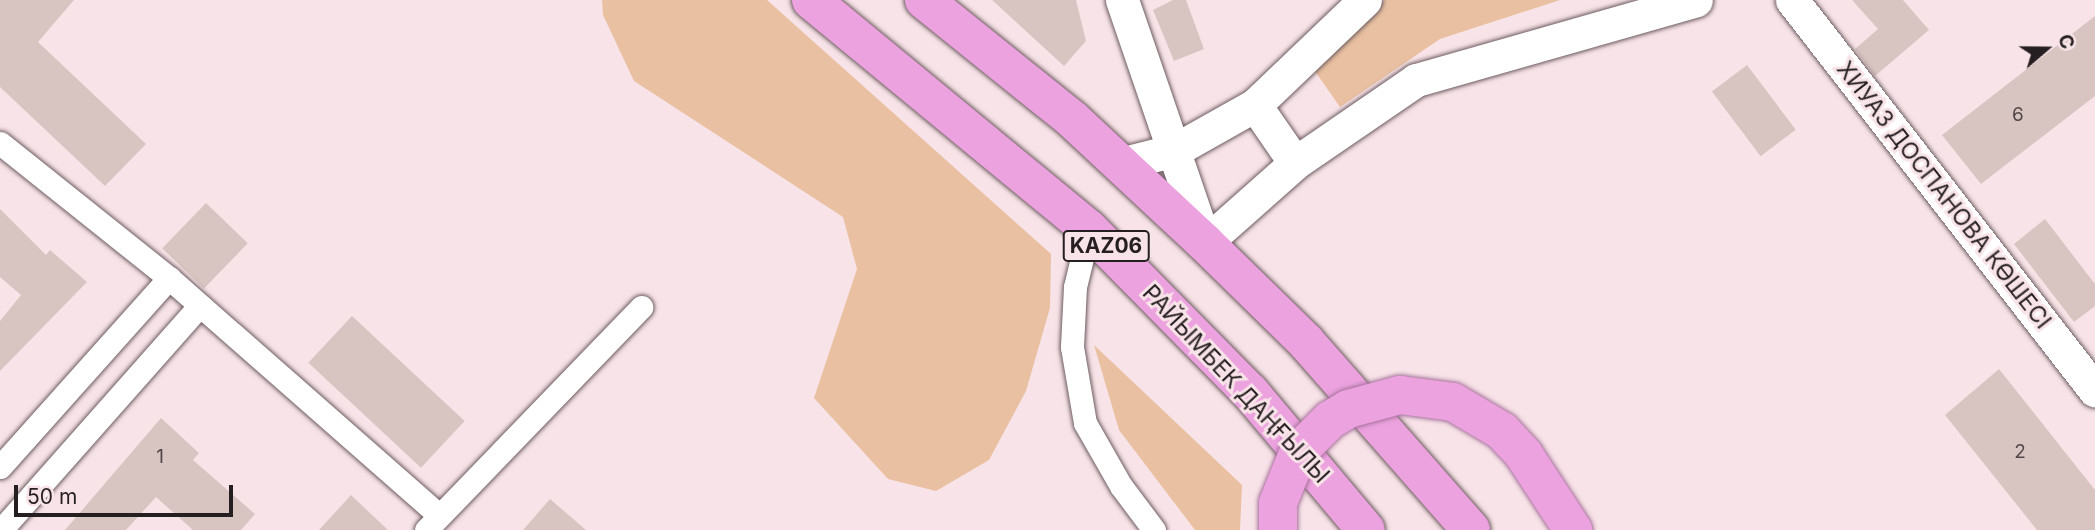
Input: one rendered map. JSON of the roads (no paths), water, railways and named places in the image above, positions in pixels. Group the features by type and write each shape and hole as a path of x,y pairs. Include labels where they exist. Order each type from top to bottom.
{"highway":[{"name":"РАЙЫМБЕК ДАҢҒЫЛЫ","path":"811,0 1089,229 1250,392 1366,530"},
{"name":"KАZ06","path":"924,0 1120,164 1205,243 1315,351 1471,530"},
{"path":"1278,530 1278,503 1299,452 1348,409 1400,395 1453,402 1502,431 1573,530"}],"street":[{"path":"1122,0 1205,243 1295,163 1416,80 1696,0"},
{"path":"1120,164 1175,150 1255,105 1365,0"},
{"name":"ХИУАЗ ДОСПАНОВА КӨШЕСІ","path":"1792,0 2095,390"},
{"path":"1255,105 1295,163"},
{"path":"0,143 200,305 432,522 641,307"},
{"path":"1089,229 1074,287 1072,347 1085,423 1121,486 1154,530"},
{"path":"0,467 169,278"},
{"path":"1,530 200,305"}]}
